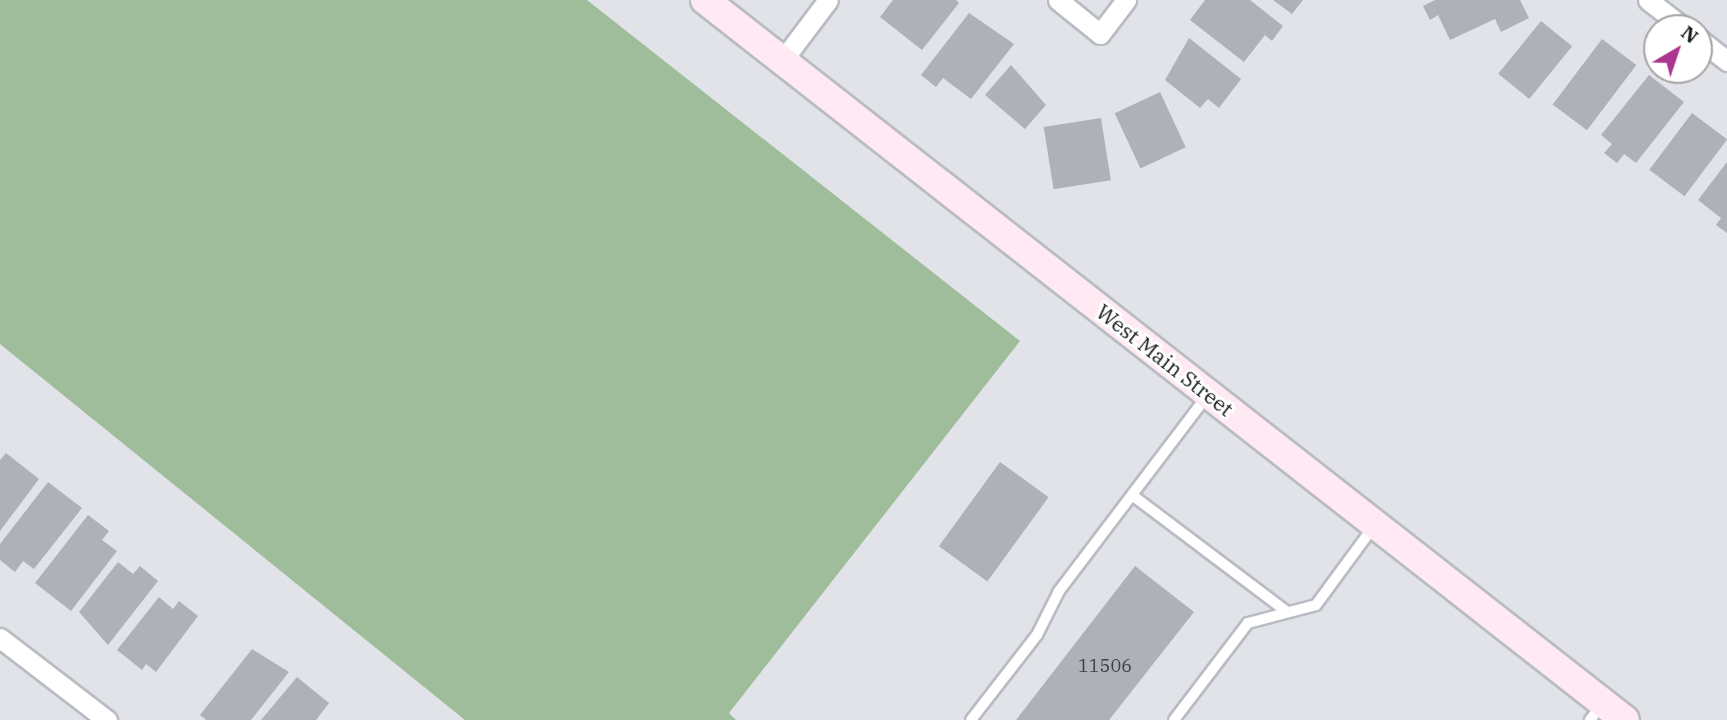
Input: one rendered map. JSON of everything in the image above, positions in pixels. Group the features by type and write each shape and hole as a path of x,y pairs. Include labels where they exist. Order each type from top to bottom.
{"main road":[{"name":"West Main Street","path":"705,0 1375,525 1596,711 1625,720"}],"street":[{"path":"782,61 828,0"},
{"path":"1058,0 1100,34 1126,0"},
{"path":"1648,0 1666,14"},
{"path":"1713,50 1727,61"},
{"path":"0,638 107,720"}],"lane":[{"path":"971,720 1132,495 1209,394"},
{"path":"1132,495 1287,612"},
{"path":"1174,720 1248,623 1316,605 1375,525"}],"green space":[{"path":"0,0 587,0 1020,341 729,713 736,720 465,720 0,344"}],"building":[{"path":"893,0 956,0 959,3 922,50 880,17"},
{"path":"1205,0 1250,0 1283,26 1272,41 1265,35 1244,62 1190,20"},
{"path":"1273,0 1303,0 1292,14"},
{"path":"1435,0 1520,0 1529,18 1501,32 1495,19 1450,40 1438,15 1430,20 1423,6"},
{"path":"969,13 1014,44 971,99 943,78 936,87 921,75"},
{"path":"1541,21 1572,46 1529,99 1498,74"},
{"path":"1189,38 1241,79 1219,108 1208,99 1200,108 1165,80"},
{"path":"1602,39 1636,65 1587,130 1553,104"},
{"path":"1011,65 1046,105 1025,129 985,95"},
{"path":"1643,82 1661,84 1684,102 1636,163 1624,154 1617,163 1604,153 1612,144 1601,135"},
{"path":"1160,92 1186,147 1140,168 1115,113"},
{"path":"1692,113 1727,140 1684,196 1649,170"},
{"path":"1101,118 1111,180 1054,189 1044,127"},
{"path":"1727,162 1727,233 1716,225 1721,218 1698,200"},
{"path":"6,453 39,479 0,531 0,460"},
{"path":"1000,462 1049,497 987,581 939,546"},
{"path":"48,482 82,508 34,569 23,561 15,572 0,560 0,544"},
{"path":"88,515 109,531 102,540 117,551 71,611 35,583"},
{"path":"118,562 133,574 140,566 158,581 108,645 79,612"},
{"path":"1135,566 1194,612 1109,720 1016,720"},
{"path":"159,597 173,609 179,601 198,616 156,672 146,664 142,670 117,650"},
{"path":"252,649 289,672 251,720 206,720 200,715"},
{"path":"297,677 329,703 316,720 261,720"}]}
